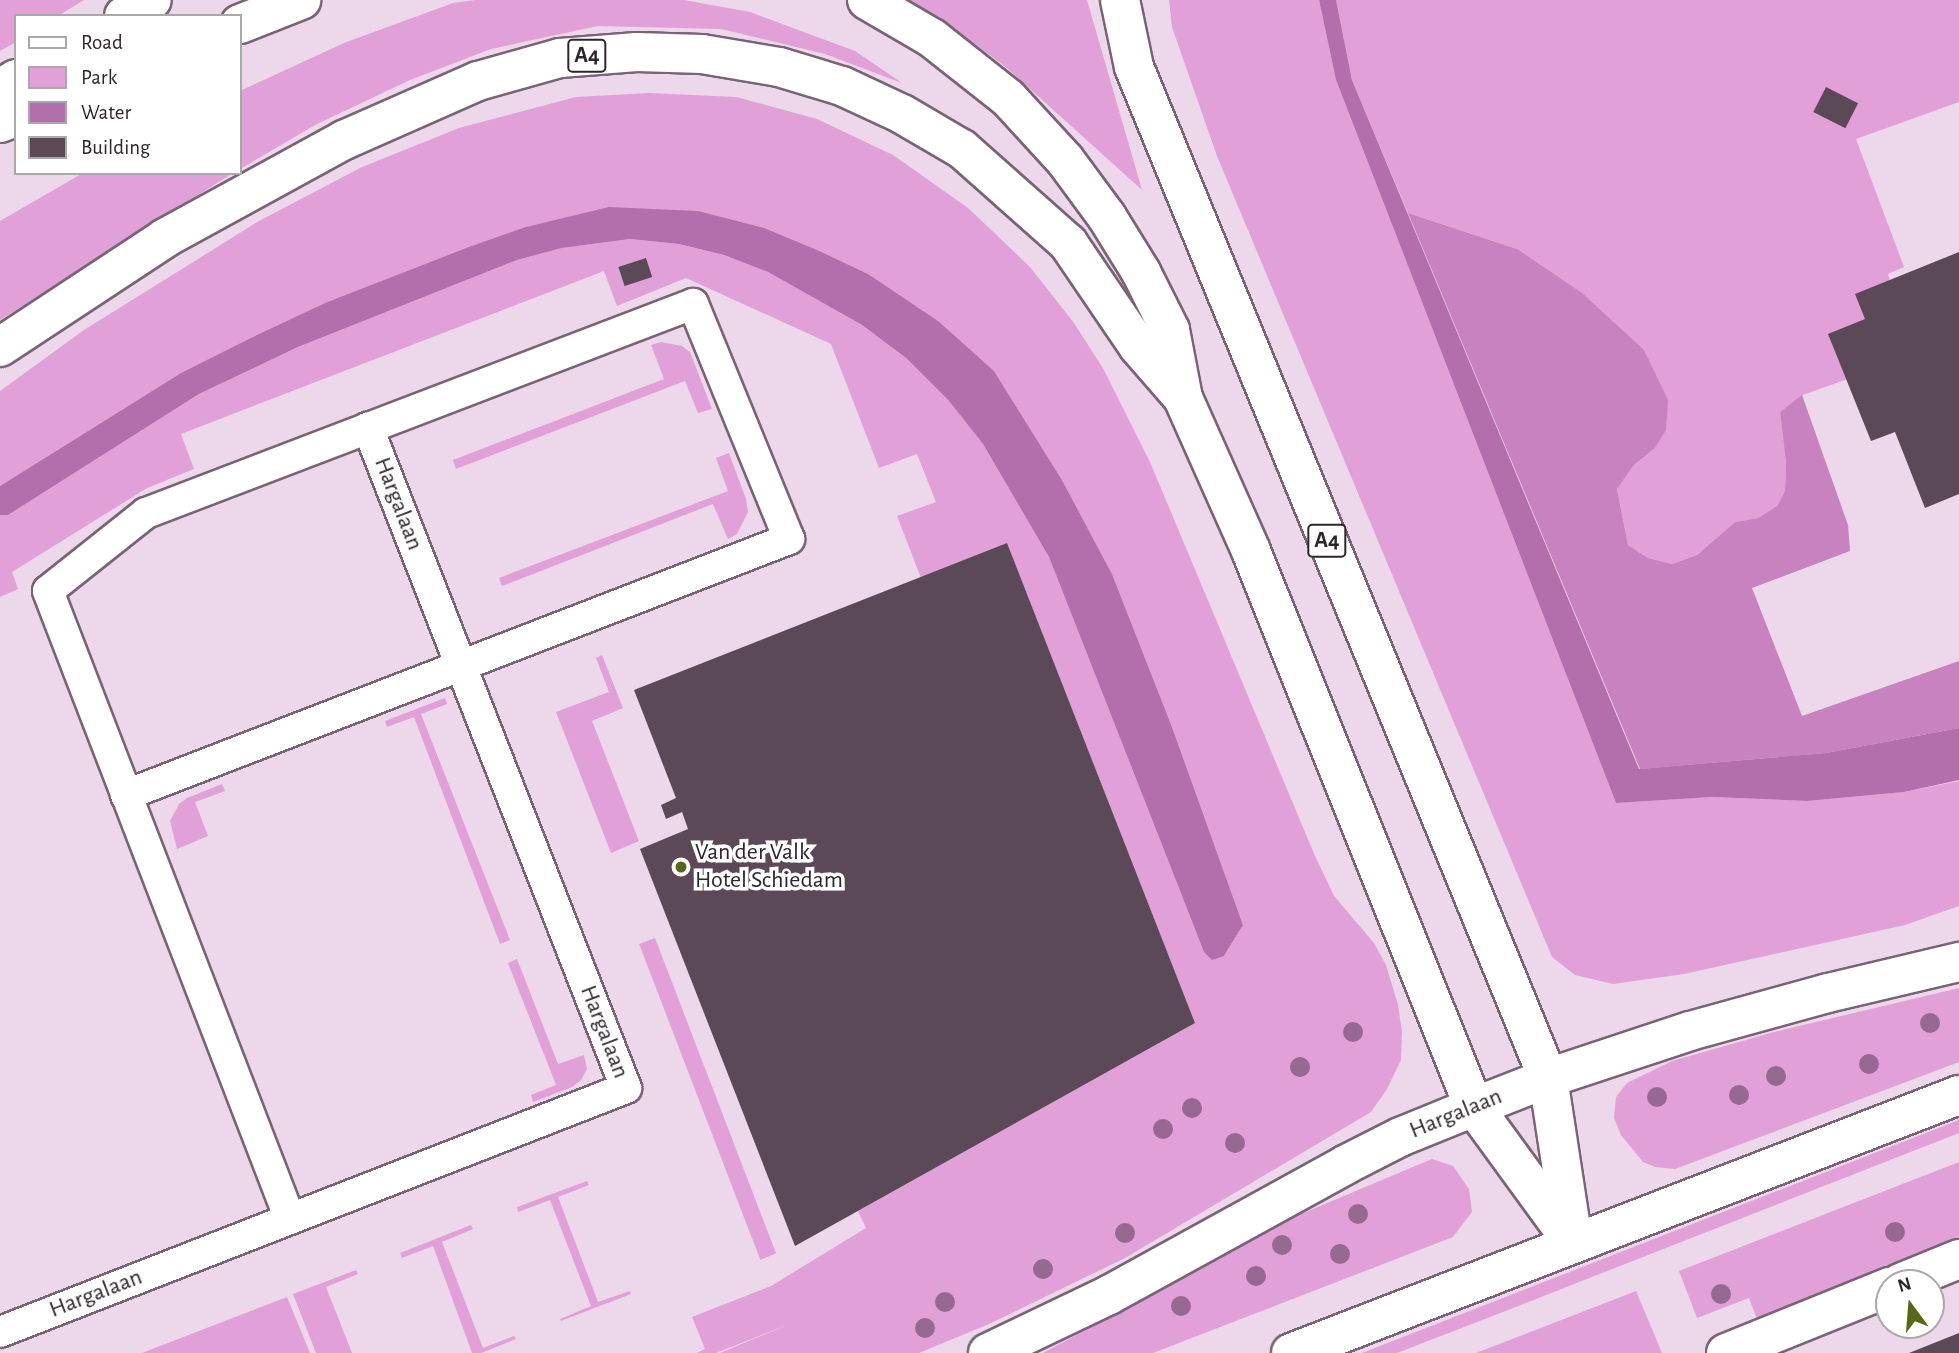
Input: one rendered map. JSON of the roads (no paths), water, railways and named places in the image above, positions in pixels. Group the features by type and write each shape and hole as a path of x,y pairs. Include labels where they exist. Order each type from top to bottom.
{"main road":[{"path":"128,14 152,0"},
{"path":"242,23 301,0"},
{"name":"A4","path":"867,0 932,38 1008,98 1065,160 1141,272 1170,330 1183,398 1256,564 1474,1107"},
{"name":"A4","path":"1120,0 1134,67 1548,1078"},
{"name":"A4","path":"0,347 164,239 344,139 478,82 560,58 637,52 702,54 779,68 842,86 902,114 962,149 1068,243 1138,346 1183,398"},
{"name":"Hargalaan","path":"988,1353 1110,1295 1345,1165 1401,1137 1474,1107 1548,1078 1690,1031 1828,993 1959,962"},
{"path":"1548,1078 1573,1243"},
{"path":"1291,1353 1959,1094"},
{"path":"1474,1107 1573,1243"},
{"path":"1934,1269 1959,1259"},
{"path":"1726,1353 1875,1293"}],"lane":[{"path":"126,795 789,539 693,304 146,513 48,591 126,795 290,1219"},
{"name":"Hargalaan","path":"0,1332 626,1088 369,428"}],"water":[{"path":"1319,0 1336,0 1352,80 1639,769 1826,753 1959,728 1959,780 1904,792 1807,801 1712,797 1616,803 1336,80"},
{"path":"609,207 698,211 764,228 817,250 868,274 938,321 994,371 1062,480 1112,574 1172,727 1243,925 1224,956 1212,960 1204,952 1049,557 983,444 949,401 906,358 862,325 768,272 724,255 679,244 630,239 562,248 517,260 298,347 199,394 8,515 0,515 0,486 181,373 325,303 469,247 526,227"}],"place":[{"name":"Van der Valk Hotel Schiedam","path":"681,867"}]}
